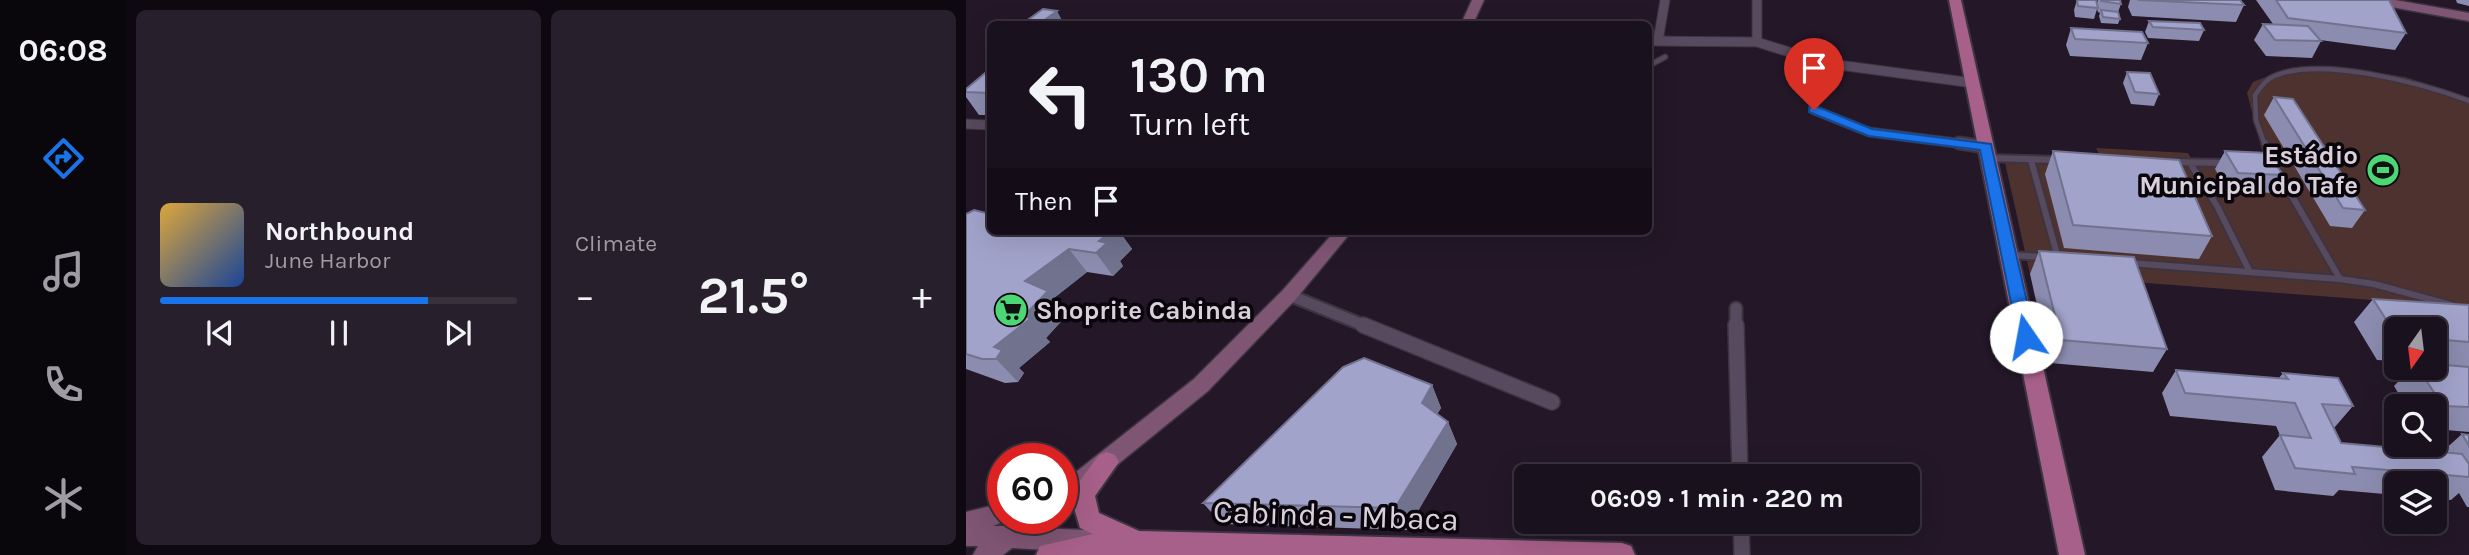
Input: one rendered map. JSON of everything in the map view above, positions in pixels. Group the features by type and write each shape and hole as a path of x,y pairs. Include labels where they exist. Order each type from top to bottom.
{"main road":[{"path":"1955,0 2072,555"},
{"path":"1107,462 1082,494 1089,520 1135,542"},
{"name":"Cabinda - Mbaca","path":"1049,555 1096,545 1135,542 1268,548 1622,555"}],"street":[{"path":"1468,21 1478,0"},
{"path":"1665,0 1653,41 1757,42 1824,63 1973,83"},
{"path":"1757,0 1757,42"},
{"path":"2375,0 2469,17"},
{"path":"1814,110 1869,132 1987,153"},
{"path":"966,124 987,125"},
{"path":"1078,484 1201,385 1289,295 1341,235"},
{"path":"1289,295 1552,402"},
{"path":"1736,307 1740,464"},
{"path":"1078,479 1107,462"},
{"path":"966,522 987,517"},
{"path":"985,555 1013,534"},
{"path":"1741,534 1742,555"},
{"path":"966,536 1135,542"}],"lane":[{"path":"1652,64 1665,57"},
{"path":"2340,279 2273,164 2254,104 2256,92 2267,81 2285,74 2343,71 2382,74 2430,86 2469,102"},
{"path":"1987,153 2031,160 2071,160"},
{"path":"2031,160 2058,258"},
{"path":"2164,162 2232,163"},
{"path":"2190,163 2217,205 2250,272"},
{"path":"2259,164 2273,164"},
{"path":"2009,255 2071,259"},
{"path":"2127,263 2340,279 2374,284 2458,307"}],"shaded area":[{"path":"2334,66 2405,77 2469,98 2469,328 2447,320 2447,317 2439,317 2398,302 2030,274 2003,154 2101,159 2096,148 2188,153 2191,158 2251,162 2264,157 2247,93 2253,82 2281,71"}],"building":[{"path":"2077,0 2096,0 2098,8 2078,6"},
{"path":"2120,0 2121,4 2101,1"},
{"path":"2138,0 2240,0 2244,5"},
{"path":"2276,0 2389,0 2406,33 2288,18"},
{"path":"1043,9 1057,11 1043,21 1026,21"},
{"path":"2101,10 2118,12 2120,19 2103,17"},
{"path":"2149,21 2200,23 2204,30 2153,27"},
{"path":"2263,24 2308,26 2321,41 2275,40"},
{"path":"2071,28 2142,32 2148,43 2075,39"},
{"path":"987,72 987,93 966,92 966,89"},
{"path":"2127,72 2150,73 2159,94 2135,92"},
{"path":"2274,97 2293,99 2365,210 2343,208"},
{"path":"2053,151 2179,160 2212,236 2073,225"},
{"path":"2225,151 2268,153 2283,175 2238,173"},
{"path":"974,210 987,213 987,235 1106,235 1099,241 1107,243 1096,253 1069,249 1025,281 1048,291 1025,315 1030,319 994,347 1002,350 996,359 982,359 966,354 966,214"},
{"path":"2039,251 2134,257 2167,349 2061,340"},
{"path":"2373,299 2469,305 2469,342 2447,340 2447,317 2384,317"},
{"path":"1364,358 1432,385 1422,403 1448,422 1395,508 1203,503 1343,367"},
{"path":"2447,365 2469,367 2469,407 2447,406 2447,394 2435,394 2426,380 2447,380"},
{"path":"2176,370 2288,379 2283,373 2338,378 2353,406 2322,404 2341,443 2384,447 2384,457 2447,457 2447,453 2462,454 2469,464 2469,477 2447,475 2447,471 2352,467 2355,474 2295,468 2280,435 2311,438 2295,403 2185,393"},
{"path":"2462,434 2469,435 2469,446"}],"place":[{"name":"Estádio Municipal do Tafe","path":"2383,170"},
{"name":"Shoprite Cabinda","path":"1011,310"}],"route":[{"path":"1814,110 1869,132 1986,147 2026,337"}]}
